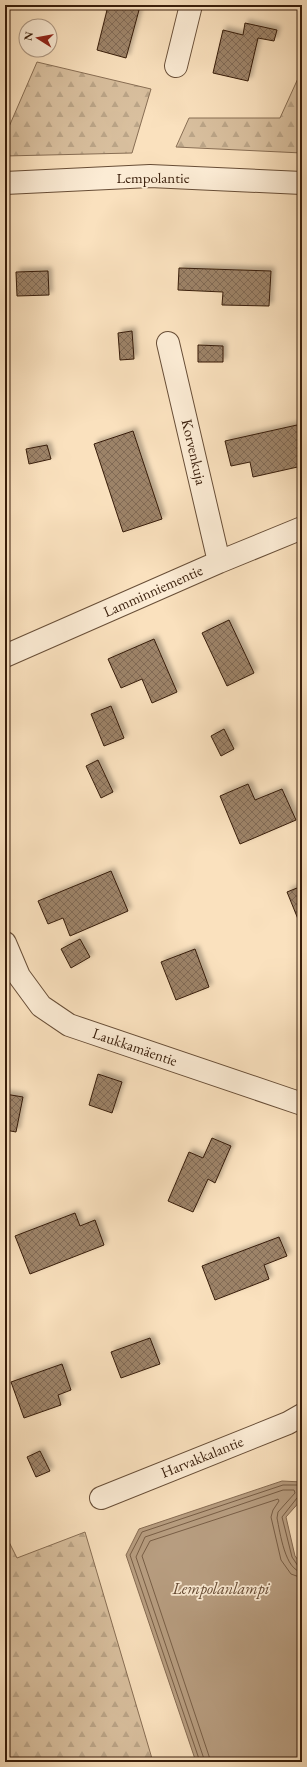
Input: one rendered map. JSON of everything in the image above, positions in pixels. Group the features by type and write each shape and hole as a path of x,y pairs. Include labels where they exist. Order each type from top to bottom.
{"street":[{"path":"176,66 190,5"},
{"name":"Lempolantie","path":"5,183 150,176 302,183"},
{"name":"Korvenkuja","path":"168,343 219,562"},
{"name":"Lamminniementie","path":"5,656 219,562 302,528"},
{"name":"Laukkamäentie","path":"5,943 19,976 41,1006 69,1025 302,1104"},
{"name":"Harvakkalantie","path":"101,1498 288,1423 302,1414"}],"green space":[{"path":"37,62 151,89 132,153 5,156 5,129 8,129"},
{"path":"300,74 302,74 302,153 176,147 189,118 280,118"},
{"path":"85,1532 153,1762 5,1762 5,1534 17,1558"}],"water":[{"name":"Lempolanlampi","path":"282,1481 302,1482 302,1499 286,1517 295,1556 302,1565 302,1762 196,1762 126,1555 139,1529"}],"building":[{"path":"89,5 118,5 139,10 126,58 97,50 107,10"},
{"path":"245,23 277,30 274,41 258,38 248,81 213,73 223,30 243,35"},
{"path":"179,268 271,271 269,306 222,305 223,292 178,290"},
{"path":"48,271 49,295 17,296 16,272"},
{"path":"132,331 134,359 120,360 118,333"},
{"path":"198,345 223,346 223,362 198,362"},
{"path":"297,425 302,448 302,466 253,477 250,462 231,466 225,441"},
{"path":"133,431 162,519 123,532 94,444"},
{"path":"47,445 51,459 29,464 26,449"},
{"path":"229,620 254,673 227,686 202,633"},
{"path":"154,639 177,692 152,703 142,679 121,688 108,659"},
{"path":"111,706 124,738 104,746 91,714"},
{"path":"224,729 234,749 221,756 211,736"},
{"path":"98,760 113,792 101,798 86,766"},
{"path":"248,784 255,800 282,789 296,820 240,844 220,796"},
{"path":"111,871 128,911 70,936 63,918 48,924 38,901"},
{"path":"302,886 302,924 300,924 287,892"},
{"path":"80,939 90,957 71,968 61,949"},
{"path":"195,949 209,987 176,1000 161,962"},
{"path":"98,1074 122,1082 112,1113 89,1105"},
{"path":"5,1094 23,1097 16,1132 5,1130"},
{"path":"212,1138 231,1146 215,1183 208,1179 193,1212 168,1201 189,1152 203,1158"},
{"path":"75,1213 80,1226 95,1220 104,1245 30,1274 15,1236"},
{"path":"279,1237 287,1256 264,1265 269,1279 215,1300 202,1266"},
{"path":"150,1338 160,1364 121,1378 111,1352"},
{"path":"62,1364 71,1390 58,1395 61,1405 24,1418 11,1382"},
{"path":"40,1451 50,1471 36,1477 27,1457"}]}
